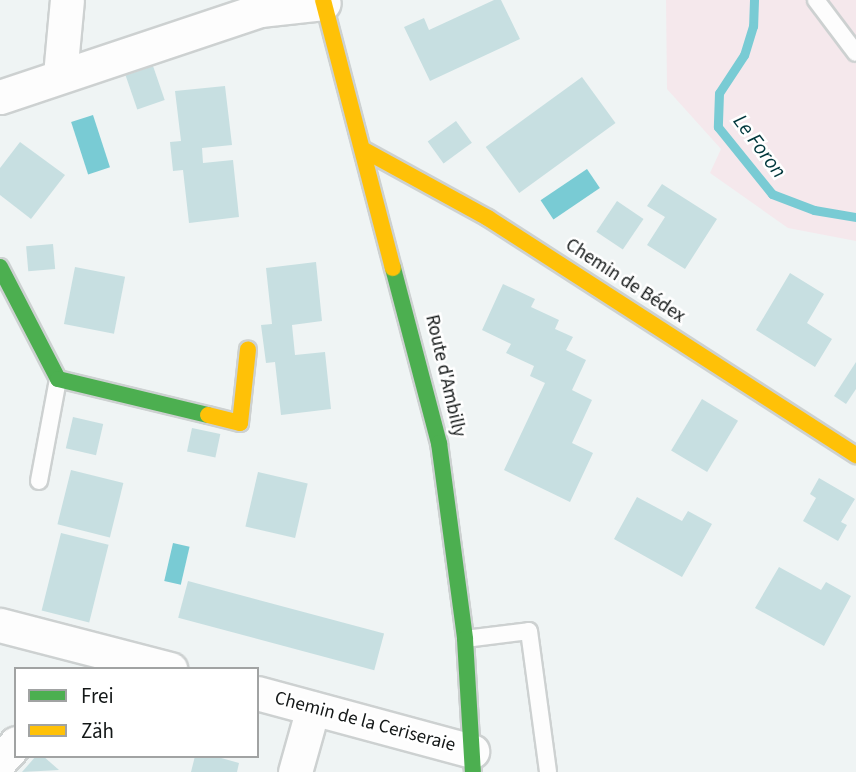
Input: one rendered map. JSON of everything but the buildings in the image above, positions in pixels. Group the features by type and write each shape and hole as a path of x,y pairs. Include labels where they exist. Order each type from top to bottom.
{"street":[{"path":"60,75 67,0"},
{"path":"0,97 261,10 323,2"},
{"name":"Route d'Ambilly","path":"323,2 366,151 439,443 465,639 472,761"},
{"name":"Chemin de Bédex","path":"366,151 488,218 856,455"},
{"path":"0,267 58,379 240,423 248,349"},
{"path":"0,625 162,667"},
{"name":"Chemin de la Ceriseraie","path":"259,694 313,708 472,761"},
{"path":"295,772 313,708"},
{"path":"0,761 14,745"}],"lane":[{"path":"816,0 856,53"},
{"path":"39,481 58,379"},
{"path":"465,639 529,631 548,772"}],"shaded area":[{"path":"666,0 856,0 856,241 788,228 710,173 721,149 667,89"}],"water":[{"path":"93,115 110,167 88,174 71,122"},
{"path":"587,169 600,188 553,219 541,200"},
{"path":"173,543 190,547 181,585 164,581"}],"waterway":[{"name":"Le Foron","path":"754,0 753,26 744,55 719,93 718,127 772,194 814,210 856,217"}],"traffic: fast":[{"path":"0,267 58,379 208,415"},
{"path":"393,268 439,443 465,639 473,772"}],"traffic: slow":[{"path":"323,0 393,268"},
{"path":"366,151 488,218 856,455"},
{"path":"208,415 240,423 248,349"}]}
